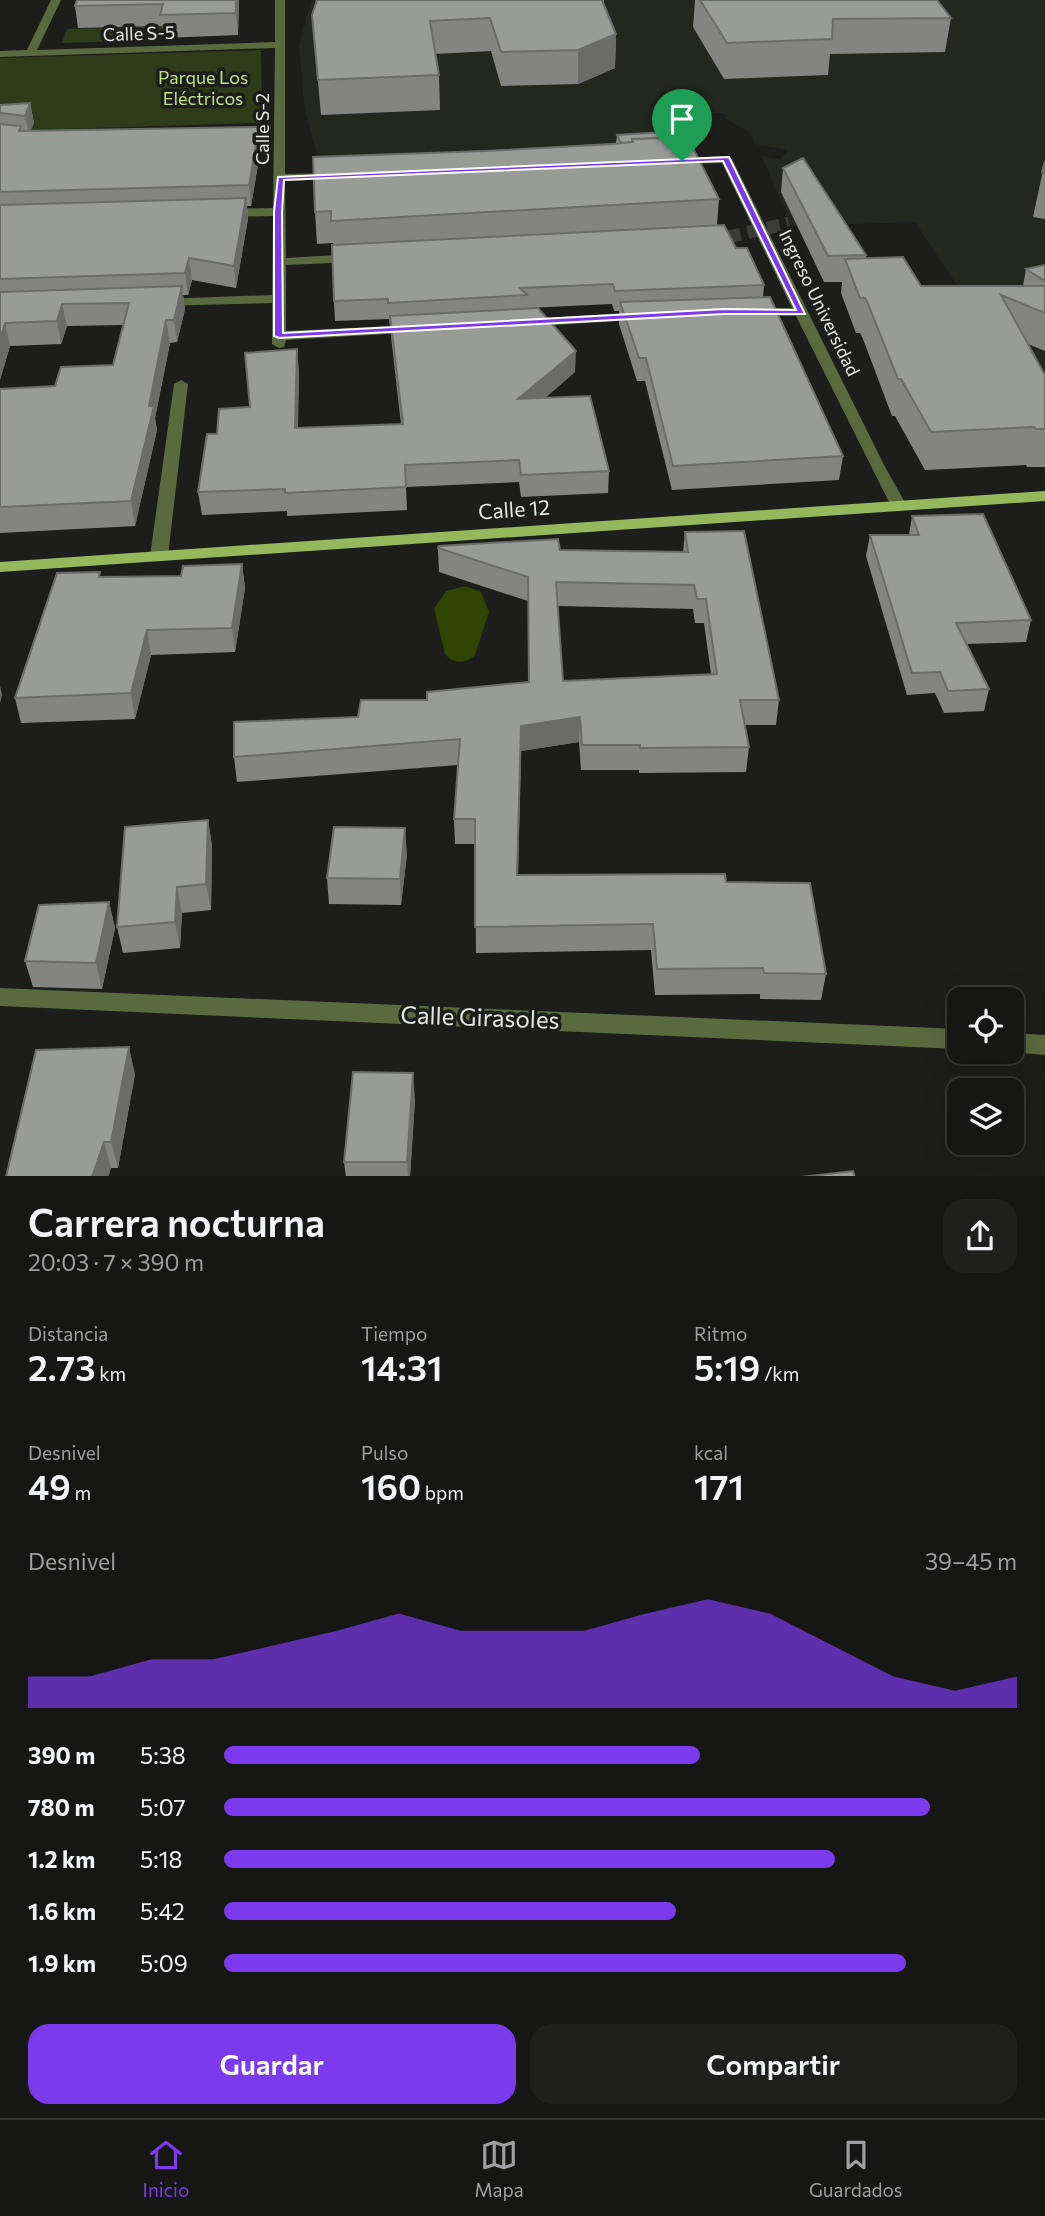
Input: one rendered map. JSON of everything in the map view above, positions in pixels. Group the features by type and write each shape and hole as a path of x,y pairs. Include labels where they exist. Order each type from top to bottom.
{"main road":[{"name":"Calle 12","path":"0,567 899,506 1040,499"}],"street":[{"path":"31,54 56,0"},
{"name":"Calle S-2","path":"280,0 276,134 281,178 278,212 279,340 426,328"},
{"name":"Calle S-5","path":"0,54 280,45"},
{"name":"Ingreso Universidad","path":"662,162 726,159 876,465 899,506"},
{"path":"281,178 349,175"},
{"path":"217,214 278,212"},
{"path":"279,262 373,257"},
{"path":"146,303 279,299"},
{"path":"736,312 802,312"},
{"path":"507,324 656,316"},
{"path":"159,556 181,384"},
{"name":"Calle Girasoles","path":"0,997 947,1039"},
{"path":"1024,1043 1045,1045"}],"shaded area":[{"path":"311,0 1045,0 1045,388 1025,387 915,222 791,226 762,156 780,159 788,150 755,144 751,133 726,119 724,113 675,114 677,125 670,132 672,139 543,151 318,157 305,111 299,46"},
{"path":"465,586 481,592 489,612 475,655 459,662 445,654 434,609 446,591"}],"green space":[{"path":"162,26 159,40 62,43 67,29"},
{"name":"Parque Los Eléctricos","path":"261,50 262,117 259,123 0,131 0,58"}],"building":[{"path":"77,0 236,0 236,13 160,15 163,4 75,6"},
{"path":"317,0 602,0 616,34 578,50 501,52 490,18 430,21 439,75 318,80 312,15"},
{"path":"700,0 937,0 951,18 833,19 832,39 727,43"},
{"path":"30,103 25,116 0,113 0,105"},
{"path":"0,124 21,126 19,131 259,127 249,185 0,192"},
{"path":"664,132 668,138 632,139 632,142 621,143 617,135"},
{"path":"683,137 689,140 719,199 331,221 331,211 315,212 313,157 485,151 614,144 633,142 632,139"},
{"path":"803,158 866,255 828,256 783,168"},
{"path":"246,198 234,266 189,258 185,273 0,279 0,205"},
{"path":"724,225 736,248 747,248 764,285 615,291 613,284 520,288 527,295 388,303 388,299 334,301 332,245"},
{"path":"903,257 921,286 1045,286 1045,313 1001,295 1045,375 1045,429 1034,427 931,432 901,379 898,379 868,304 865,298 860,298 845,259"},
{"path":"1045,265 1045,281 1026,269"},
{"path":"182,286 174,320 166,320 149,406 154,406 131,501 0,507 0,389 55,386 61,367 113,365 129,303 62,304 57,321 5,323 0,340 0,292"},
{"path":"770,297 843,456 673,466 646,358 639,358 620,302"},
{"path":"538,308 576,351 518,399 590,396 609,471 521,475 519,460 405,465 406,487 285,493 285,489 198,492 207,434 217,434 219,409 250,407 245,353 297,349 295,428 403,424 390,316"},
{"path":"983,514 1031,620 956,623 989,689 948,691 940,672 912,673 870,535 919,535 912,516"},
{"path":"744,531 779,700 740,700 749,747 640,748 640,745 582,745 580,717 521,726 517,875 725,874 726,882 810,883 826,974 764,973 763,968 657,969 653,924 475,927 475,819 454,819 460,739 234,757 234,722 358,717 361,700 427,700 427,692 529,682 528,577 438,548 439,546 558,539 560,550 688,552 685,532","holes":["556,582 694,585 697,599 706,599 717,674 563,681"]},
{"path":"242,564 232,628 147,630 131,693 15,698 57,573 100,572 99,577 181,576 183,566"},
{"path":"208,820 206,884 177,887 175,922 117,927 125,827"},
{"path":"334,827 405,828 400,879 327,878"},
{"path":"109,902 96,963 25,961 39,905"},
{"path":"129,1047 111,1142 104,1142 92,1176 6,1176 36,1050"},
{"path":"353,1072 413,1073 407,1162 344,1162"},
{"path":"853,1171 855,1176 810,1176"}],"tunnel":[{"path":"728,237 789,223"}],"route":[{"path":"726,159 802,312 724,312 279,336 278,212 281,178 682,161 726,159"}]}
